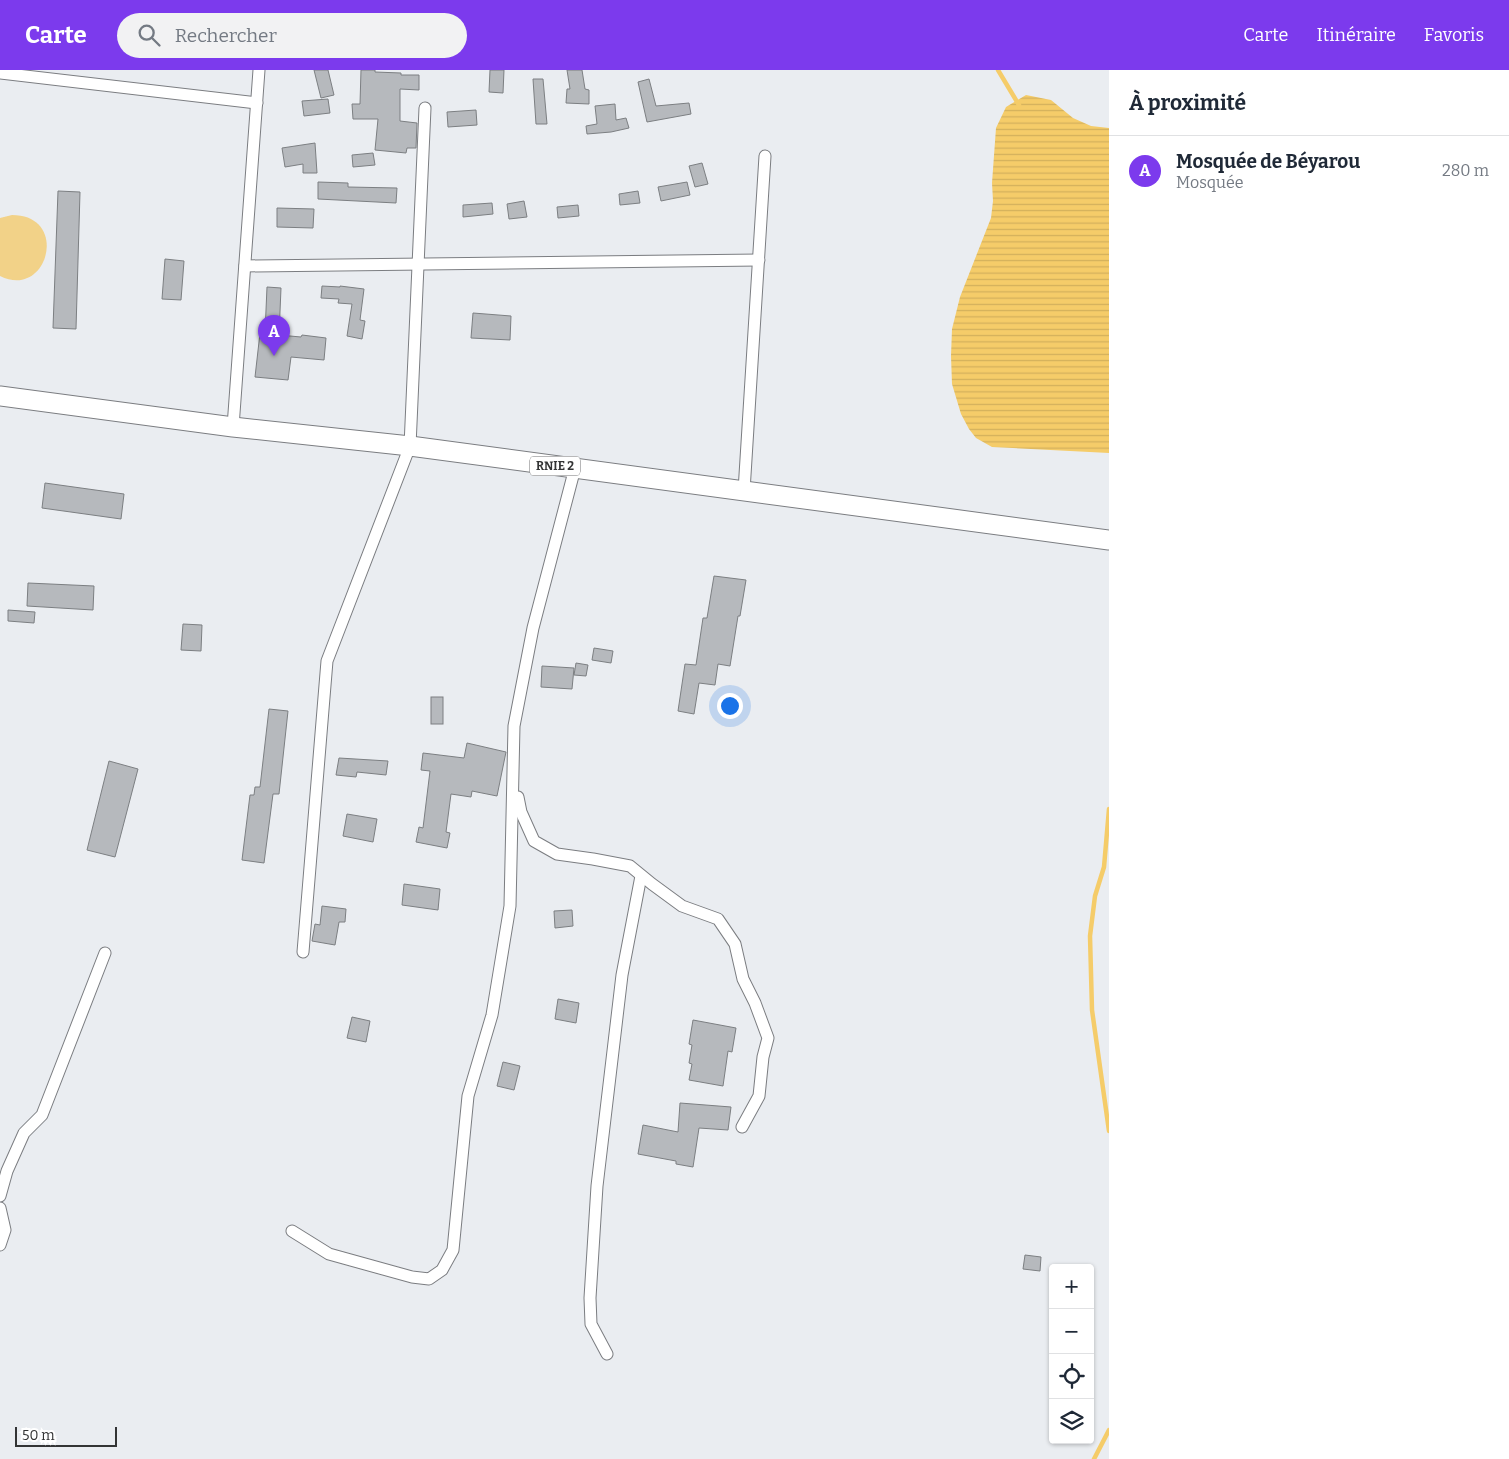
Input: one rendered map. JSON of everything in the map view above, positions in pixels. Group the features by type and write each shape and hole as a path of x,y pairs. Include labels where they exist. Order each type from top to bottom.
{"main road":[{"name":"RNIE 2","path":"0,396 233,427 410,446 1109,540"}],"street":[{"path":"233,427 259,70"},
{"path":"0,73 257,103"},
{"path":"303,952 327,661 410,446 425,108"},
{"path":"744,491 765,156"},
{"path":"245,266 758,260"},
{"path":"292,1231 329,1254 412,1277 429,1279 442,1270 454,1250 468,1096 492,1015 510,906 514,726 533,628 575,468"},
{"path":"514,781 521,812 534,841 557,854 630,866 682,906 718,919 735,944 743,979 755,1003 768,1038 763,1057 758,1096 742,1127"},
{"path":"607,1354 591,1324 590,1298 597,1186 622,975 641,876"},
{"path":"0,1196 7,1171 24,1133 42,1115 105,953"},
{"path":"0,1208 5,1230 0,1245"}],"shaded area":[{"path":"1026,95 1051,100 1073,118 1091,126 1109,128 1109,453 992,447 976,438 969,429 961,414 952,384 952,329 960,297 991,218 996,128 1006,107"},
{"path":"12,215 30,219 41,228 46,241 46,254 40,267 30,277 17,280 0,276 0,218"}],"building":[{"path":"314,70 328,70 334,95 321,98"},
{"path":"361,70 401,73 401,75 419,75 419,90 400,89 400,121 417,123 416,148 407,148 406,153 375,150 378,119 353,119 352,104 360,104"},
{"path":"490,70 504,70 503,93 489,92"},
{"path":"567,70 582,70 585,89 589,90 589,104 566,103 567,89 570,89"},
{"path":"533,79 543,79 547,124 536,124"},
{"path":"649,79 656,106 689,103 691,114 647,122 638,82"},
{"path":"328,99 330,113 304,116 302,101"},
{"path":"615,104 616,120 626,118 629,128 587,134 586,126 597,124 595,106"},
{"path":"476,110 477,125 448,127 447,112"},
{"path":"315,143 317,173 303,173 303,164 285,167 282,148"},
{"path":"373,153 375,165 353,167 352,155"},
{"path":"702,163 708,184 695,187 689,166"},
{"path":"318,182 348,183 348,187 397,188 396,203 318,199"},
{"path":"687,182 690,195 661,201 658,187"},
{"path":"58,191 80,192 76,329 53,328"},
{"path":"638,191 640,203 620,205 619,194"},
{"path":"524,201 527,217 509,219 507,204"},
{"path":"492,203 493,214 463,217 463,205"},
{"path":"578,205 579,216 558,218 557,207"},
{"path":"277,208 314,209 313,228 277,227"},
{"path":"165,259 184,261 181,300 162,299"},
{"path":"322,286 364,289 360,320 365,321 362,339 347,336 352,304 338,303 339,299 321,298"},
{"path":"267,287 281,288 279,335 326,338 324,360 291,357 288,380 255,377 260,333 265,333"},
{"path":"473,313 511,316 510,340 471,338"},
{"path":"45,483 124,494 121,519 42,508"},
{"path":"714,576 746,580 730,666 718,664 715,685 699,683 694,714 678,711 685,664 696,665 703,618 707,618"},
{"path":"28,583 94,586 93,610 27,606"},
{"path":"8,610 35,612 34,623 8,621"},
{"path":"183,624 202,625 201,651 181,650"},
{"path":"594,648 613,651 611,663 592,660"},
{"path":"576,663 588,665 586,676 574,675"},
{"path":"542,666 574,668 572,689 541,687"},
{"path":"431,697 443,697 443,724 431,724"},
{"path":"269,709 288,711 279,794 273,794 264,863 242,860 250,795 254,795 255,787 260,787"},
{"path":"467,743 506,752 497,796 472,791 471,797 451,794 446,832 450,833 447,848 416,842 419,827 423,828 430,771 421,770 423,753 464,758"},
{"path":"339,758 388,761 386,775 357,772 356,777 336,775"},
{"path":"109,761 138,769 115,857 87,850"},
{"path":"347,814 377,819 373,842 343,836"},
{"path":"404,884 440,889 438,910 402,905"},
{"path":"322,906 346,909 345,922 339,922 335,945 312,941 315,924 320,925"},
{"path":"572,910 573,926 555,928 554,911"},
{"path":"558,999 579,1003 576,1023 555,1019"},
{"path":"352,1017 370,1021 366,1042 347,1038"},
{"path":"693,1020 736,1028 732,1052 728,1051 723,1086 689,1080 692,1064 689,1063 692,1045 689,1044"},
{"path":"503,1062 520,1066 514,1090 497,1086"},
{"path":"680,1103 731,1107 728,1130 699,1128 693,1167 676,1164 676,1161 638,1154 643,1125 678,1132"},
{"path":"1025,1255 1041,1257 1040,1271 1023,1269"}],"waterway":[{"path":"998,70 1019,105"},
{"path":"1109,809 1104,867 1095,896 1090,936 1092,1010 1109,1131"},
{"path":"1094,1459 1109,1430"}],"place":[{"name":"Mosquée de Béyarou","path":"274,356"}]}
